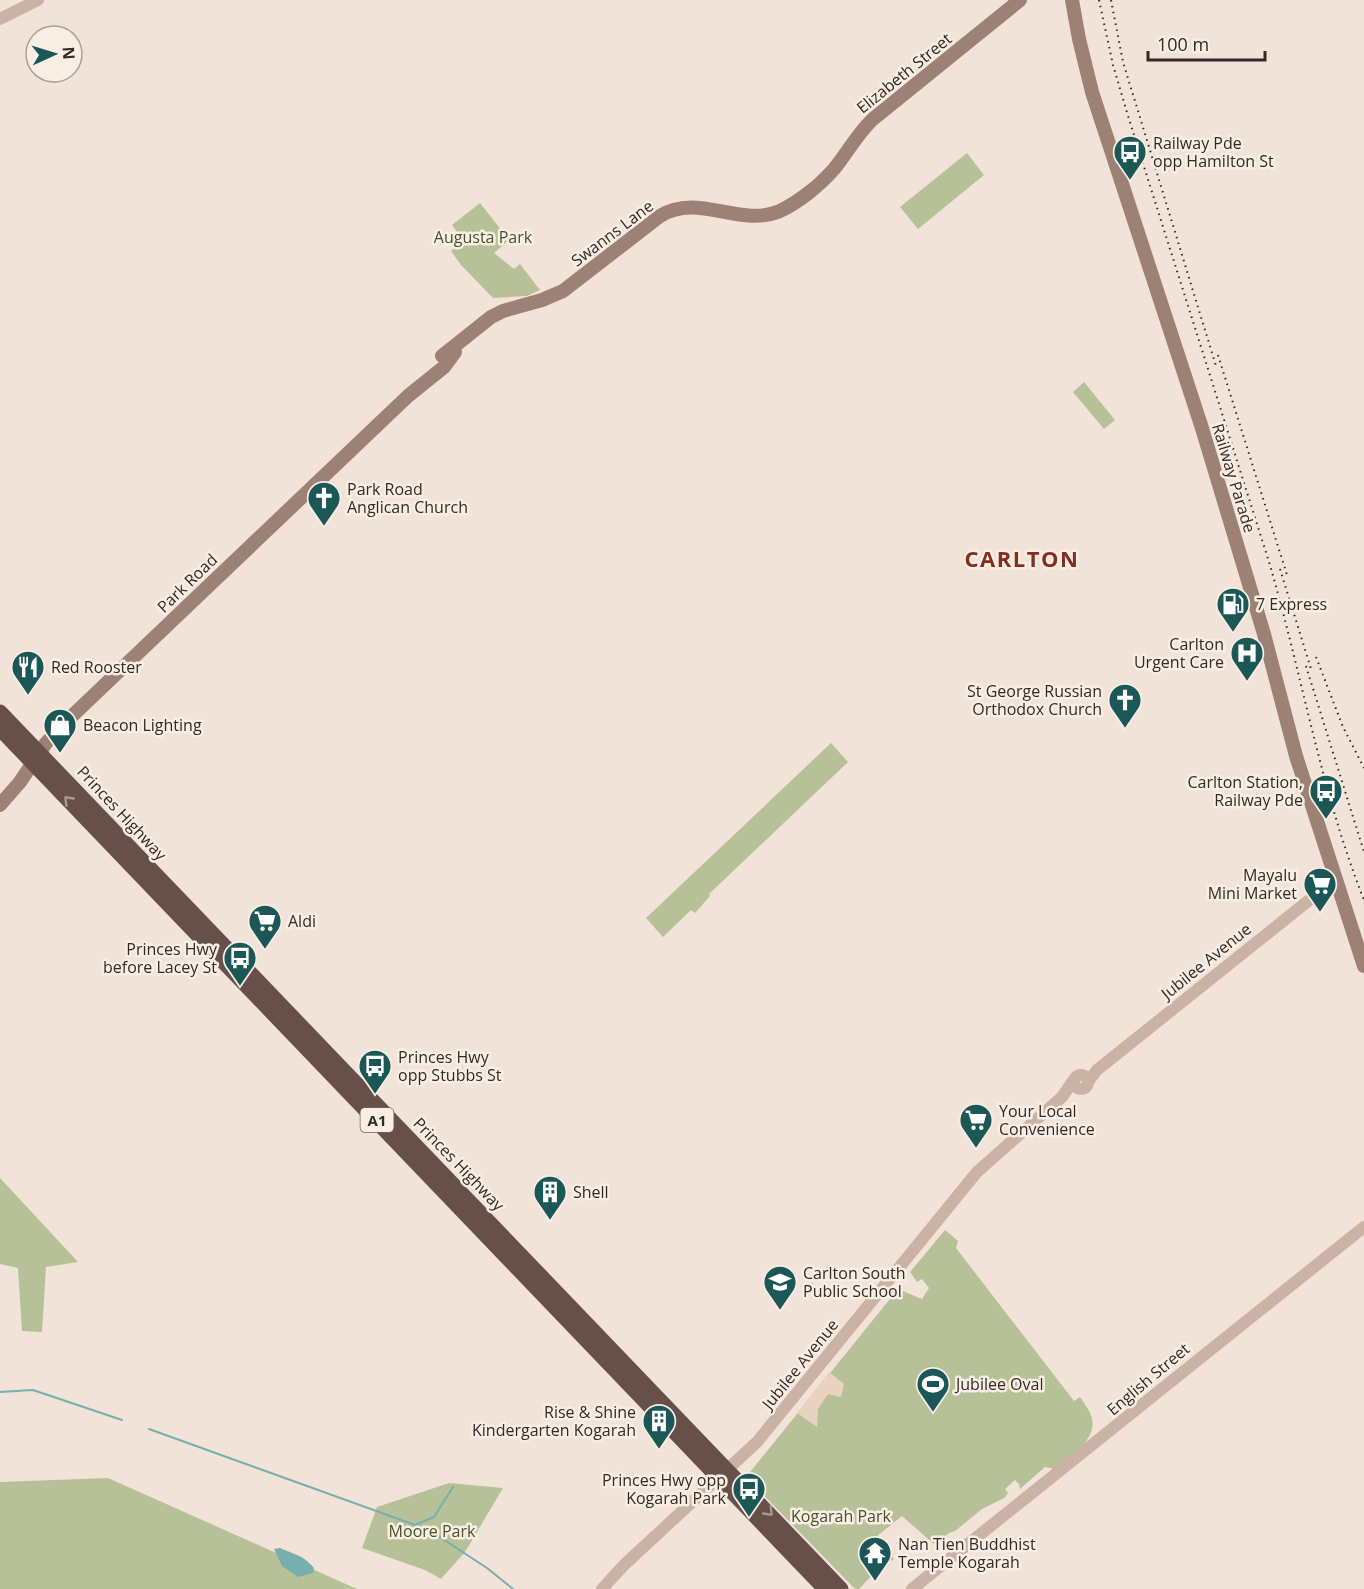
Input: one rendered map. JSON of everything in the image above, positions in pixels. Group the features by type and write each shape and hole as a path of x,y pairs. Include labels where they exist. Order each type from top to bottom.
{"highway":[{"name":"Princes Highway","path":"0,712 36,758 724,1474 841,1589"},
{"name":"Princes Highway","path":"0,729 36,758"},
{"name":"Princes Highway","path":"724,1474 825,1589"}],"main road":[{"name":"Elizabeth Street","path":"758,217 781,211 815,187 835,168 856,137 873,119 1020,0"},
{"name":"Railway Parade","path":"1072,0 1078,39 1092,92 1201,425 1264,634 1296,756 1364,966"},
{"name":"Swanns Lane","path":"525,304 563,291 660,216 672,210 704,208 741,216 758,217"},
{"name":"Park Road","path":"0,805 75,712 441,362 491,317 525,304"}],"street":[{"path":"0,19 38,0"},
{"name":"Jubilee Avenue","path":"602,1589 624,1565 724,1474 771,1427 976,1172 1080,1082 1337,880"},
{"name":"English Street","path":"912,1589 1364,1227"}],"green space":[{"path":"967,153 984,175 918,229 900,207"},
{"name":"Augusta Park","path":"480,203 509,240 494,253 514,269 520,264 540,290 527,296 493,298 461,265 451,251 463,240 452,225"},
{"path":"1084,382 1115,420 1104,429 1073,392"},
{"path":"831,743 848,762 709,894 710,896 695,913 691,910 663,937 646,918"},
{"path":"0,1178 78,1262 46,1267 42,1332 22,1331 18,1268 0,1264"},
{"name":"Kogarah Park","path":"945,1230 958,1241 956,1248 1074,1401 1080,1397 1092,1418 1090,1434 1074,1454 1054,1469 1045,1467 1020,1489 1015,1480 1005,1489 1008,1493 1004,1498 982,1509 935,1545 902,1516 876,1537 894,1559 879,1568 859,1589 855,1589 746,1477 898,1289 922,1299 929,1288 922,1279 917,1282 910,1272"},
{"path":"108,1478 357,1589 0,1589 0,1482"},
{"name":"Moore Park","path":"449,1483 503,1488 465,1552 441,1579 425,1570 362,1548 377,1507"}],"shaded area":[{"path":"829,1372 844,1384 841,1397 828,1394 818,1409 817,1427 797,1413"}],"water":[{"path":"280,1548 306,1560 314,1568 313,1573 298,1577 282,1566 274,1549"}],"waterway":[{"path":"0,1392 33,1390 122,1420"},
{"path":"149,1429 429,1530 487,1568 513,1589"},
{"path":"417,1524 434,1517 453,1487"}],"railway":[{"path":"1099,0 1113,65 1128,116 1269,562 1324,775 1364,900"},
{"path":"1111,0 1123,62 1216,366"},
{"path":"1218,355 1287,575"},
{"path":"1280,569 1312,672"},
{"path":"1316,657 1343,727 1364,768"},
{"path":"1306,666 1364,852"}],"place":[{"name":"Railway Pde opp Hamilton St","path":"1130,181"},
{"name":"Park Road Anglican Church","path":"324,527"},
{"name":"7 Express","path":"1233,633"},
{"name":"Carlton Urgent Care","path":"1247,682"},
{"name":"Red Rooster","path":"28,696"},
{"name":"St George Russian Orthodox Church","path":"1125,729"},
{"name":"Beacon Lighting","path":"60,754"},
{"name":"Carlton Station, Railway Pde","path":"1326,820"},
{"name":"Mayalu Mini Market","path":"1320,913"},
{"name":"Aldi","path":"265,950"},
{"name":"Princes Hwy before Lacey St","path":"240,987"},
{"name":"Princes Hwy opp Stubbs St","path":"375,1095"},
{"name":"Your Local Convenience","path":"976,1149"},
{"name":"Shell","path":"550,1221"},
{"name":"Carlton South Public School","path":"780,1311"},
{"name":"Jubilee Oval","path":"933,1413"},
{"name":"Rise & Shine Kindergarten Kogarah","path":"659,1450"},
{"name":"Princes Hwy opp Kogarah Park","path":"749,1518"},
{"name":"Nan Tien Buddhist Temple Kogarah","path":"875,1582"}],"district":[{"name":"CARLTON","path":"1022,558"}]}
